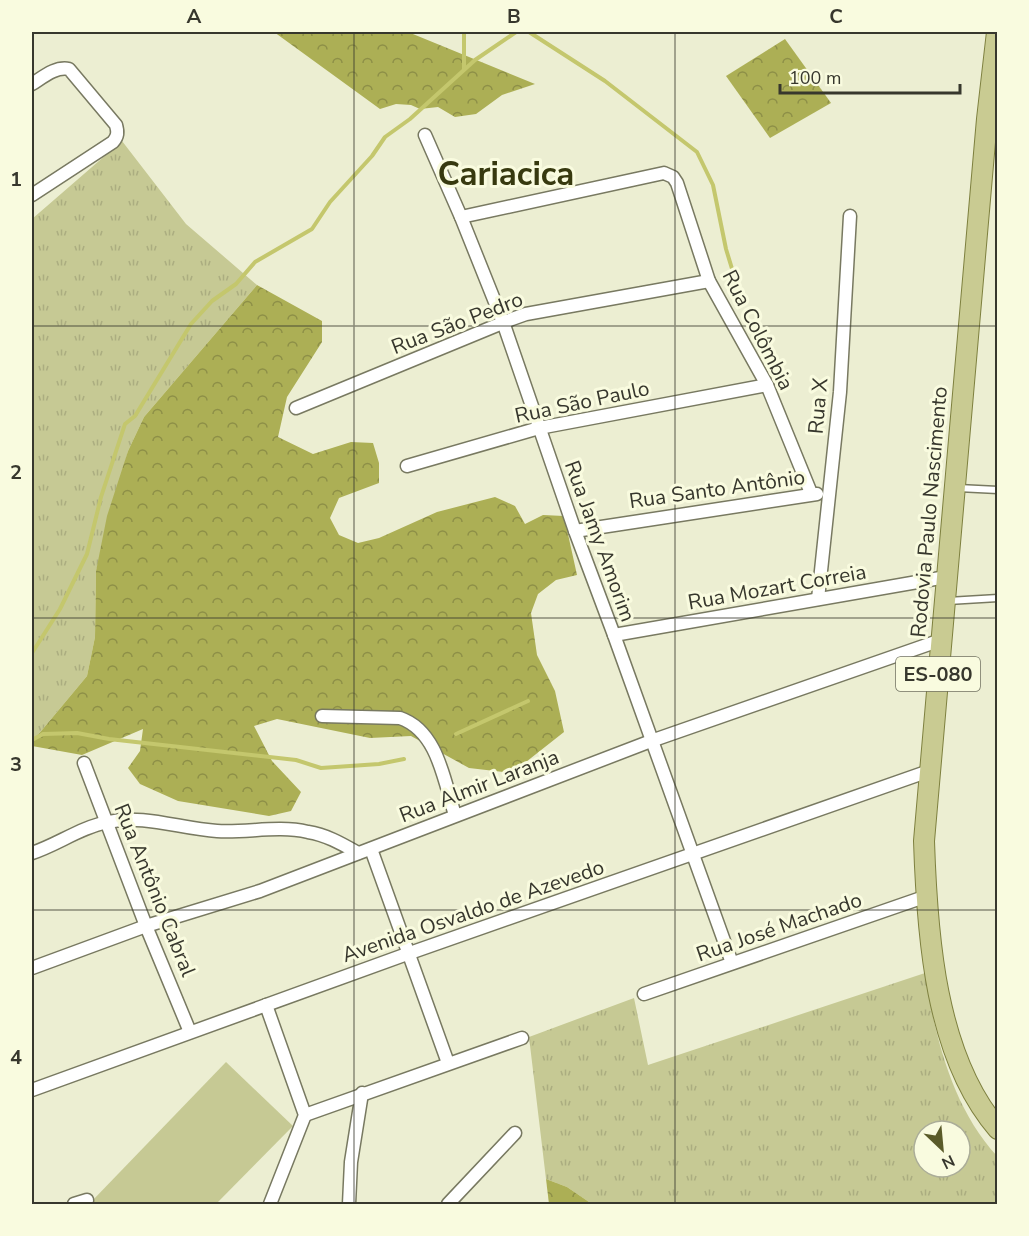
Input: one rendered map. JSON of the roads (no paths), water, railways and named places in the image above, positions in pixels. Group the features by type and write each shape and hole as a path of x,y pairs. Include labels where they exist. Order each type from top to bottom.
{"main road":[{"name":"Rodovia Paulo Nascimento","path":"994,34 996,61 954,488 924,841 933,959 951,1039 969,1089 982,1111 998,1130"}],"street":[{"path":"32,84 55,70 63,68 74,72 116,125 117,138 32,195"},
{"name":"Rua Jamy Amorim","path":"426,135 503,322 575,531 732,963"},
{"name":"Rua Colômbia","path":"461,217 664,173 673,177 678,183 709,281 767,385 811,493"},
{"name":"Rua X","path":"818,599 840,392 850,216"},
{"name":"Rua São Pedro","path":"296,408 503,322 526,315 709,281"},
{"name":"Rua São Paulo","path":"407,466 539,428 767,385"},
{"name":"Rua Santo Antônio","path":"575,531 811,493 829,495"},
{"name":"Rua Mozart Correia","path":"614,635 946,577"},
{"name":"Rua Almir Laranja","path":"32,968 146,926 260,891 651,741 941,640"},
{"path":"322,716 400,718 410,721 420,729 433,748 455,815"},
{"name":"Rua Antônio Cabral","path":"84,763 146,926 190,1032"},
{"name":"Avenida Osvaldo de Azevedo","path":"32,1090 408,954 929,771"},
{"path":"32,853 106,822 138,820 218,831 285,829 307,831 336,841 358,853"},
{"path":"370,849 448,1063"},
{"name":"Rua José Machado","path":"644,994 927,896"},
{"path":"266,1005 305,1115 270,1204"},
{"path":"305,1115 522,1038"},
{"path":"349,1204 351,1162 362,1093"},
{"path":"448,1204 515,1133"},
{"path":"74,1204 87,1200"}],"lane":[{"path":"954,488 998,490"},
{"path":"944,601 998,598"}],"waterway":[{"path":"464,32 464,69"},
{"path":"32,653 60,609 87,554 101,497 125,424 135,416 191,324 212,301 236,284 255,262 312,229 330,202 372,156 385,137 410,119 475,60 516,32"},
{"path":"529,32 605,81 697,152 713,185 733,272"},
{"path":"456,734 528,701"},
{"path":"32,740 43,734 77,733 109,739 296,760 321,768 379,764 404,759"}],"district":[{"name":"Cariacica","path":"506,173"}]}
